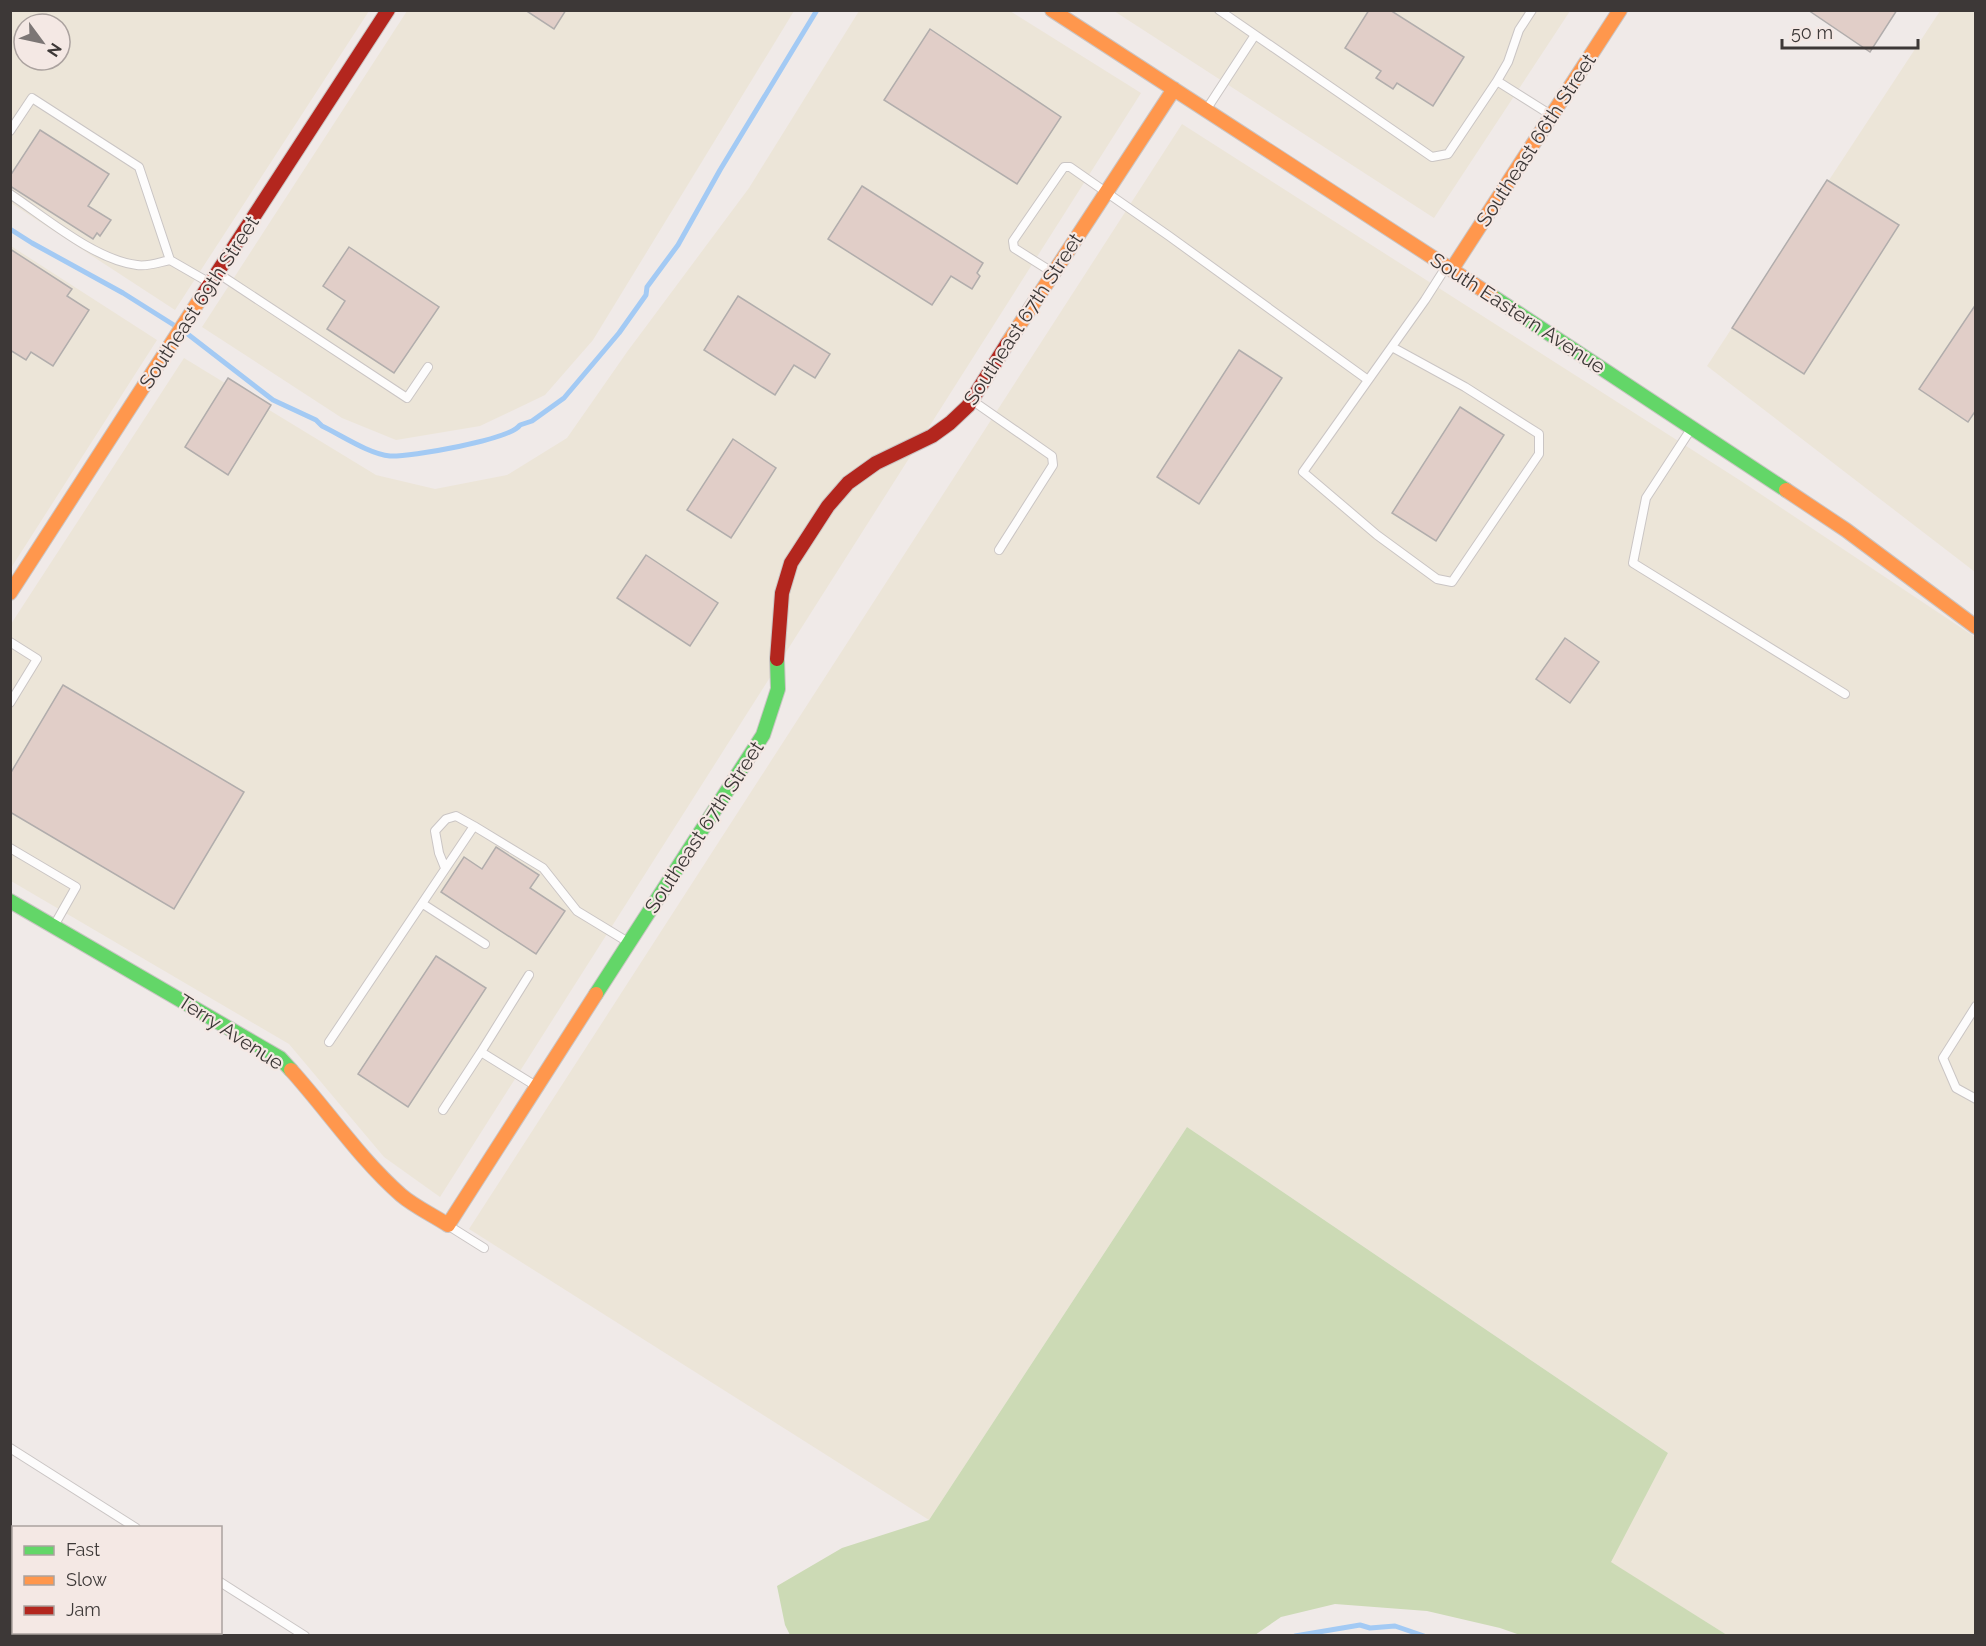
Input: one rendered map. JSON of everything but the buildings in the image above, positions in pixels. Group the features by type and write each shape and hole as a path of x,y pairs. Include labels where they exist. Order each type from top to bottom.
{"street":[{"name":"Southeast 69th Street","path":"11,591 388,10"},
{"name":"South Eastern Avenue","path":"1052,10 1449,267 1846,530 1976,627"},
{"name":"Southeast 66th Street","path":"1449,267 1620,10"},
{"name":"Southeast 67th Street","path":"448,1226 763,735 778,689 777,650 782,593 791,563 828,506 848,483 876,463 932,436 968,406 1174,89"},
{"name":"Terry Avenue","path":"10,900 280,1058 320,1102 360,1153 402,1196 448,1226"}],"lane":[{"path":"1218,10 1432,157 1448,154 1497,81 1508,62 1519,30 1532,10"},
{"path":"1206,109 1255,36"},
{"path":"1497,81 1552,115"},
{"path":"10,131 32,98 139,167 170,260"},
{"path":"1053,273 1014,248 1013,241 1064,167 1070,168 1107,192 1368,380"},
{"path":"10,194 87,247 112,259 139,266 170,260 214,279 407,398 428,367"},
{"path":"1392,347 1465,387 1539,434 1539,454 1452,582 1437,579 1377,535 1303,472 1368,380 1449,267"},
{"path":"972,400 1052,456 1053,465 999,550"},
{"path":"1692,428 1646,498 1633,563 1845,694"},
{"path":"10,642 37,659 10,703"},
{"path":"445,868 439,853 435,831 446,819 456,816 543,868 577,911 629,942"},
{"path":"328,1042 474,826"},
{"path":"10,848 76,887 54,926"},
{"path":"423,904 485,944"},
{"path":"443,1110 529,975"},
{"path":"1976,1006 1943,1058 1956,1088 1976,1099"},
{"path":"481,1052 537,1086"},
{"path":"448,1226 484,1248"},
{"path":"10,1448 134,1526"},
{"path":"222,1583 305,1635"}],"shaded area":[{"path":"10,11 369,11 175,310 11,203"},
{"path":"407,11 794,11 593,340 545,395 480,426 396,440 342,418 202,327"},
{"path":"859,11 1010,11 1141,93 440,1197 384,1157 289,1044 11,881 11,624 184,358 376,475 435,489 507,475 567,438 627,352 749,188"},
{"path":"1114,11 1570,11 1434,218"},
{"path":"1940,11 1975,11 1975,572 1707,366"},
{"path":"1182,124 1741,481 1975,637 1975,1635 1727,1635 1610,1562 1668,1453 1187,1127 929,1520 469,1229"},
{"path":"11,246 157,340 11,568"}],"green space":[{"path":"1187,1127 1668,1453 1611,1562 1727,1635 1520,1635 1427,1611 1335,1604 1281,1617 1255,1635 790,1635 785,1625 777,1586 842,1548 929,1520"}],"waterway":[{"path":"185,332 273,400 316,420 322,426 355,444 382,455 401,456 480,442 532,421 564,398 619,333 646,295 647,287 678,245 720,170 817,10"},
{"path":"10,229 123,293 177,327"},
{"path":"1295,1636 1360,1625 1370,1628 1395,1626 1424,1636"}],"traffic: fast":[{"path":"1492,296 1786,490"},
{"path":"596,994 763,735 778,689 777,659"},
{"path":"10,901 280,1058 291,1070"}],"traffic: slow":[{"path":"1052,10 1492,296"},
{"path":"1452,269 1620,10"},
{"path":"1007,344 1174,89"},
{"path":"10,593 202,296"},
{"path":"1786,490 1846,530 1976,627"},
{"path":"291,1070 386,1181 406,1199 448,1225 596,994"}],"traffic: jam":[{"path":"202,296 388,10"},
{"path":"777,659 782,593 791,563 828,506 848,483 876,463 932,436 950,423 968,406 1007,344"}]}
